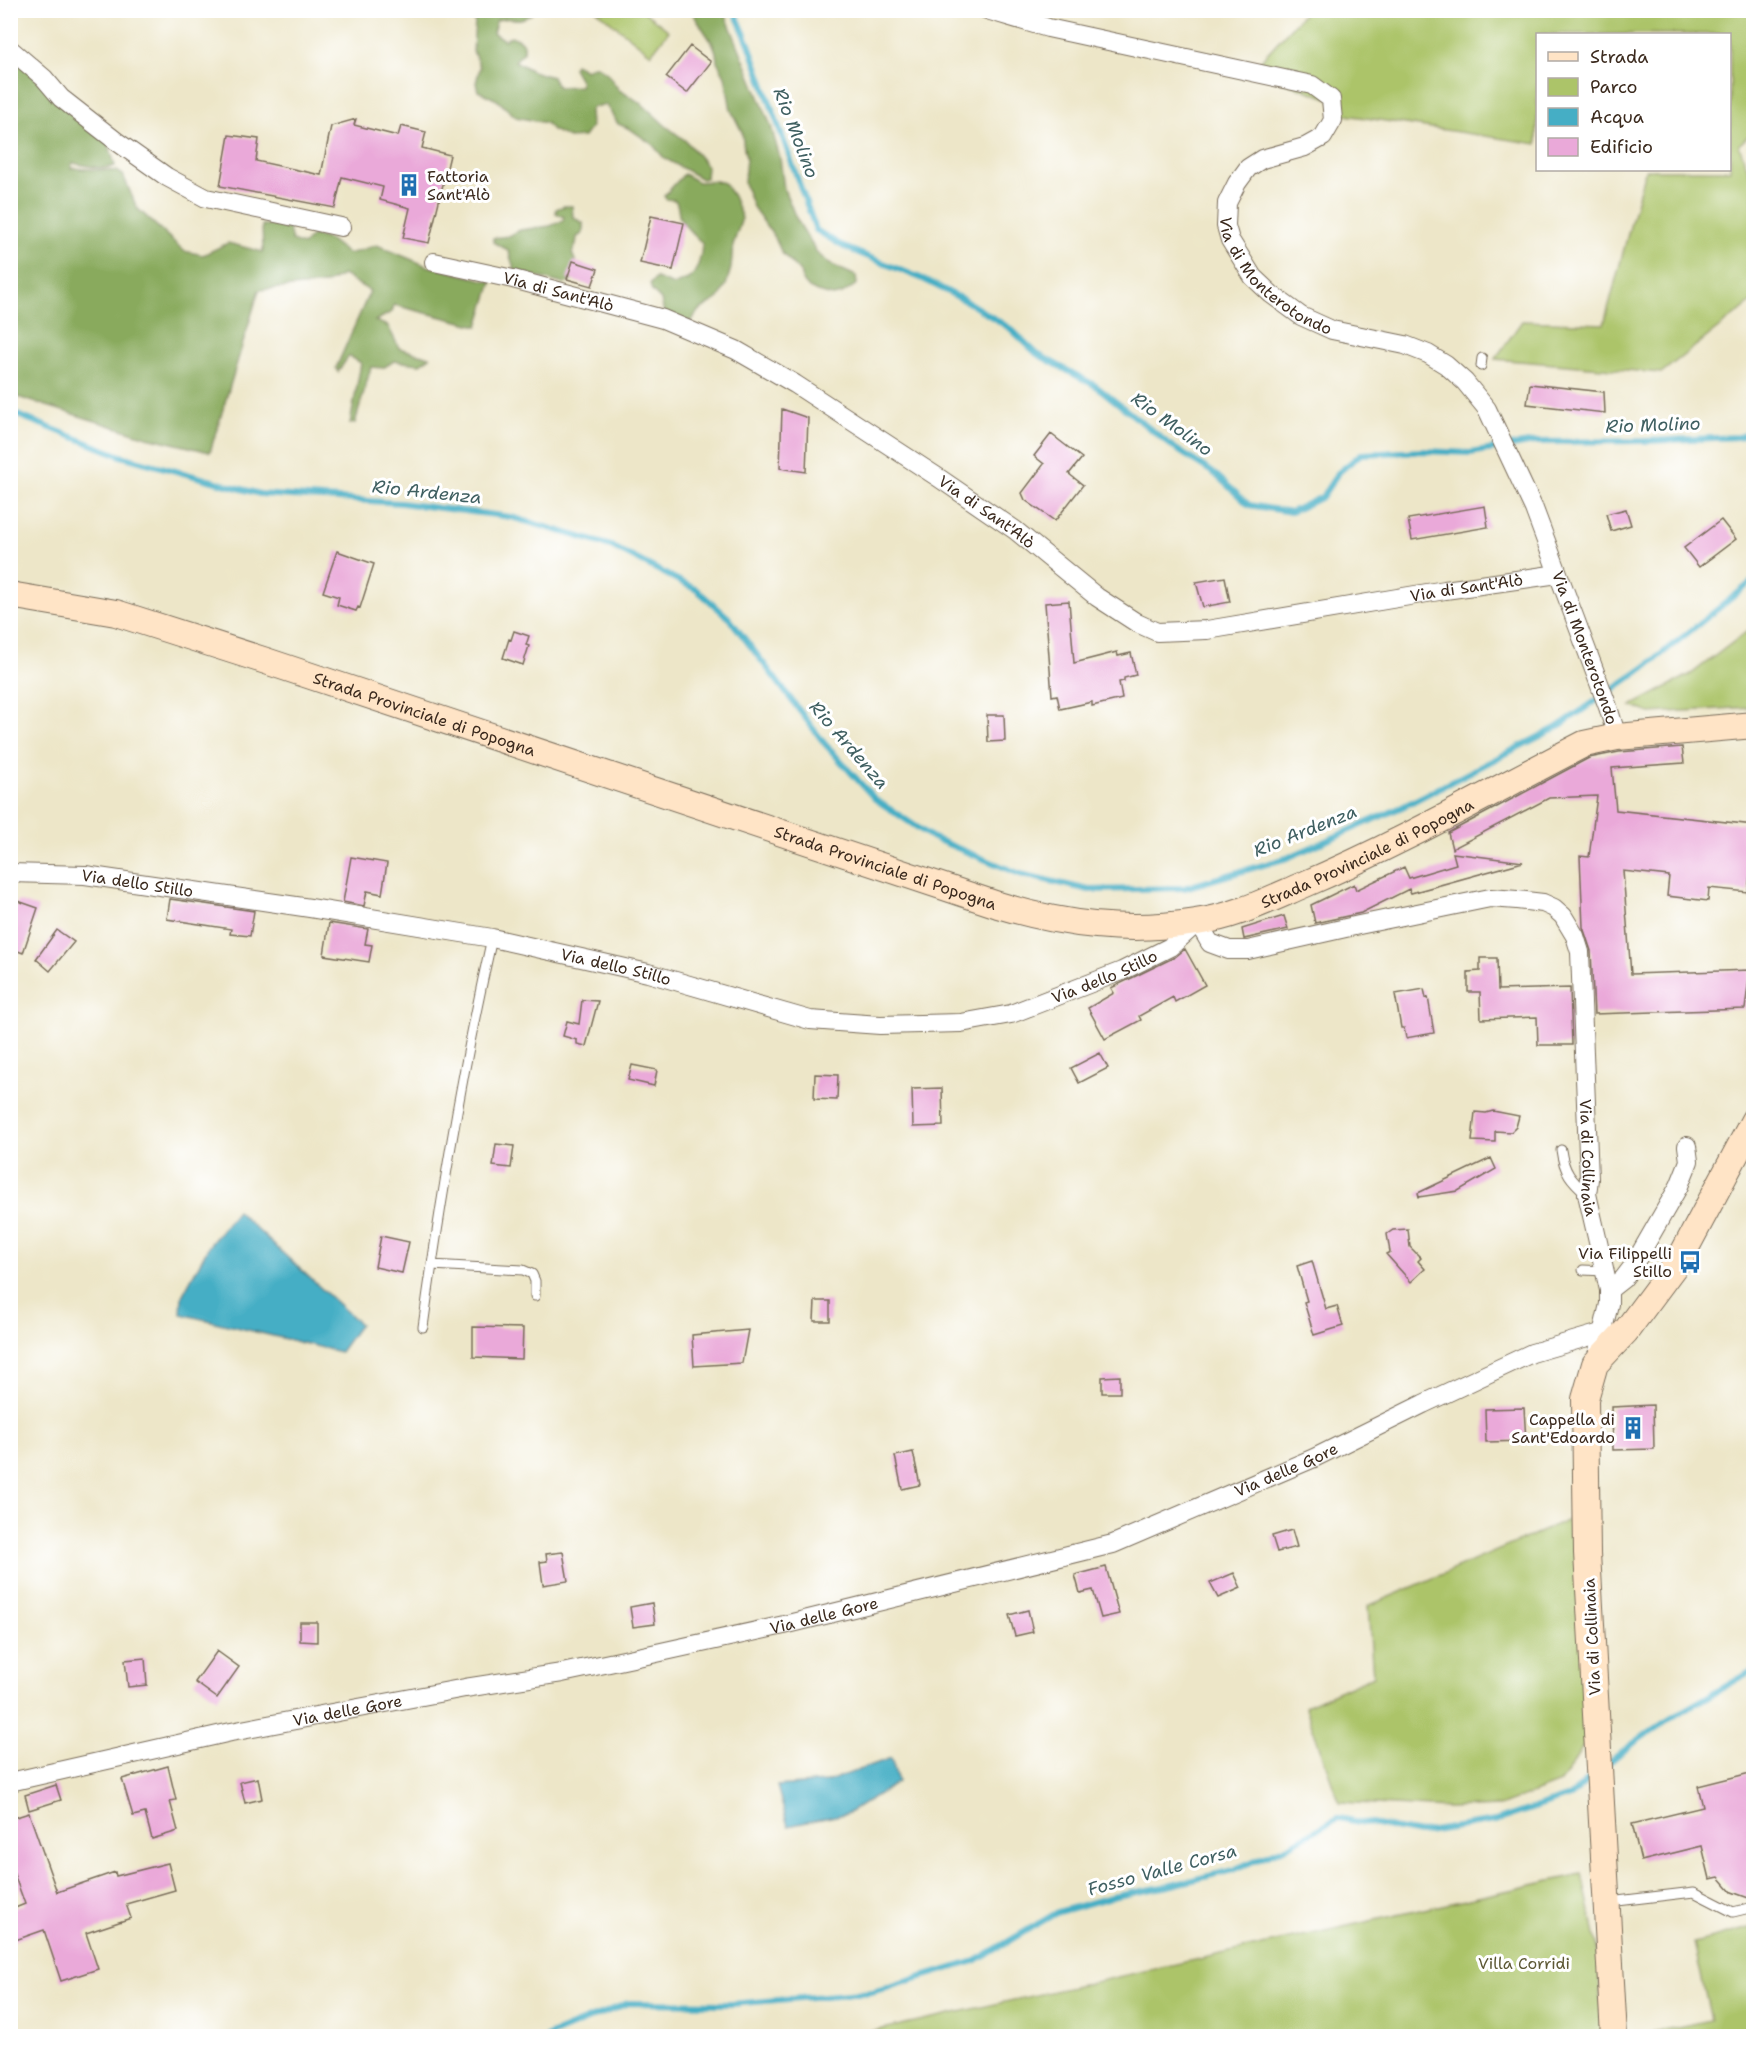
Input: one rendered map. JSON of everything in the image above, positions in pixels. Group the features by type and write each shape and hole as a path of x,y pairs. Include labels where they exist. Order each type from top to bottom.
{"main road":[{"name":"Strada Provinciale di Popogna","path":"10,595 127,617 278,664 1012,909 1108,928 1169,926 1232,914 1351,864 1584,744 1617,737 1754,725"},
{"path":"1595,1364 1626,1331 1681,1257 1754,1120"},
{"name":"Via di Collinaia","path":"1595,1364 1585,1399 1584,1458 1587,1553 1614,2037"}],"street":[{"name":"Via di Monterotondo","path":"987,10 1048,28 1312,85 1331,99 1333,120 1323,137 1305,147 1262,159 1248,168 1237,183 1227,203 1226,226 1230,240 1253,277 1271,294 1301,316 1332,330 1405,345 1428,354 1446,365 1465,382 1487,409 1534,509 1608,707 1617,737"},
{"path":"10,49 44,78 61,98 74,102 116,141 167,177 206,198 341,226"},
{"name":"Via di Sant'Alò","path":"434,262 513,279 663,319 736,350 795,384 939,478 1015,530 1096,597 1137,623 1157,632 1207,630 1558,574"},
{"name":"Via dello Stillo","path":"10,873 85,875 310,908 492,938 648,973 810,1020 880,1025 961,1023 1011,1014 1122,971 1170,946 1198,922"},
{"name":"Via di Collinaia","path":"1198,922 1210,944 1229,950 1248,950 1490,898 1543,903 1554,908 1563,916 1575,936 1580,952 1589,1179 1587,1194 1609,1290 1609,1304 1595,1364"},
{"path":"1609,1290 1623,1279 1633,1266 1679,1186 1689,1161 1687,1146"},
{"name":"Via delle Gore","path":"10,1782 231,1732 465,1688 562,1673 652,1654 784,1625 1113,1544 1314,1458 1532,1353 1601,1334"}],"lane":[{"path":"423,1327 477,1004 492,938"},
{"path":"1561,1150 1571,1180 1587,1194"},
{"path":"432,1265 523,1270 532,1274 535,1281 535,1296"},
{"path":"1583,1270 1605,1271"},
{"path":"1606,1902 1694,1892 1733,1912 1754,1907"}],"green space":[{"path":"452,11 532,11 532,14 522,19 505,18 496,21 493,33 504,40 511,36 524,45 524,52 515,61 532,71 552,77 558,87 580,86 581,82 573,68 575,64 586,70 597,66 607,73 619,90 641,103 686,141 707,166 706,178 702,179 664,158 653,145 630,129 618,124 606,105 593,107 590,110 591,127 584,137 569,138 552,130 546,123 516,117 497,100 478,91 476,83 480,67 473,51 475,21"},
{"path":"597,11 643,11 669,31 651,54"},
{"path":"691,11 724,11 771,126 780,158 784,189 796,218 817,253 830,264 856,276 857,284 842,294 833,296 809,288 800,272 782,253 775,238 753,207 744,183 746,157 742,132 731,110 725,76 717,61 713,44"},
{"path":"1306,11 1753,11 1753,131 1739,145 1753,183 1753,301 1661,373 1495,359 1522,321 1604,324 1645,171 1731,171 1731,33 1536,33 1536,144 1333,113 1331,99 1251,71"},
{"path":"10,55 108,141 115,166 99,168 72,163 71,168 117,171 123,175 137,208 184,251 203,255 228,243 263,252 262,225 289,229 292,241 303,245 313,235 330,240 348,254 377,245 427,266 492,282 478,326 394,305 392,312 375,321 388,326 399,348 430,357 420,364 394,361 383,368 371,367 355,423 350,424 361,363 348,357 338,372 336,368 370,291 343,275 325,284 259,290 210,452 147,437 11,395"},
{"path":"684,174 698,182 724,183 733,196 742,218 733,245 731,268 726,285 719,298 698,311 691,322 665,317 661,300 652,291 650,284 656,278 674,285 688,279 699,263 702,243 681,220 675,200 666,199 664,196"},
{"path":"572,206 573,217 583,223 583,231 577,237 572,253 578,268 575,279 564,284 515,271 508,250 493,242 493,238 509,236 520,230 550,226 563,221 564,217 556,213 556,209"},
{"path":"1753,627 1753,707 1650,713 1631,706 1691,674"},
{"path":"1578,1516 1591,1734 1560,1783 1500,1806 1448,1808 1339,1802 1305,1706 1373,1676 1368,1606"},
{"name":"Villa Corridi","path":"1582,1874 1598,1949 1602,2036 851,2036"},
{"path":"1753,1927 1753,2036 1635,2036 1711,2020 1694,1943"}],"water":[{"path":"237,1211 360,1324 340,1352 181,1314 182,1296 209,1246"},
{"path":"891,1758 898,1782 849,1813 788,1826 777,1786 826,1782"}],"building":[{"path":"690,46 711,62 687,93 666,77"},
{"path":"356,119 354,125 398,136 401,126 426,132 422,148 450,155 429,243 403,238 410,208 380,200 383,187 342,177 335,208 220,186 229,135 259,139 256,161 321,175 331,126"},
{"path":"651,216 684,223 673,270 640,263"},
{"path":"573,261 598,269 592,286 567,279"},
{"path":"1530,384 1604,392 1605,413 1527,404"},
{"path":"782,409 808,418 806,472 780,468"},
{"path":"1051,434 1082,458 1069,474 1083,485 1055,521 1025,500 1022,493 1044,464 1034,456"},
{"path":"1485,506 1488,527 1412,540 1408,519"},
{"path":"1626,509 1631,525 1611,531 1606,514"},
{"path":"1721,520 1736,539 1699,567 1684,548"},
{"path":"337,551 374,564 360,608 358,607 356,611 337,605 339,597 323,592"},
{"path":"1225,577 1230,602 1203,607 1196,582"},
{"path":"1069,601 1074,663 1117,652 1118,656 1131,653 1136,675 1119,682 1122,699 1092,706 1092,702 1060,709 1057,695 1052,696 1045,603"},
{"path":"514,631 529,636 526,645 529,646 523,665 503,658"},
{"path":"987,715 1004,715 1005,741 988,742"},
{"path":"1682,747 1684,763 1612,768 1616,810 1754,825 1754,864 1751,864 1748,892 1709,888 1708,901 1667,896 1669,876 1623,871 1631,974 1750,970 1745,1009 1594,1014 1591,951 1583,927 1580,856 1589,857 1597,796 1549,798 1452,849 1448,833 1589,758 1619,752"},
{"path":"1453,853 1523,862 1411,893 1409,889 1361,913 1315,923 1311,905 1354,884 1356,890 1404,867 1409,878 1456,864"},
{"path":"351,857 387,863 382,894 367,891 364,906 343,902"},
{"path":"170,899 254,911 250,936 230,934 231,929 167,919"},
{"path":"18,901 38,908 23,953 10,948 10,924"},
{"path":"1284,916 1288,929 1244,939 1242,929"},
{"path":"329,923 368,929 365,944 372,945 369,962 324,955"},
{"path":"57,930 74,942 50,971 36,959"},
{"path":"1185,949 1205,985 1175,1002 1173,997 1139,1016 1141,1020 1105,1039 1088,1008 1114,993 1111,988 1175,957"},
{"path":"1480,958 1497,958 1498,990 1570,988 1572,1045 1538,1045 1537,1017 1481,1019 1480,992 1468,992 1468,972 1480,971"},
{"path":"1424,989 1426,998 1428,997 1434,1033 1406,1038 1404,1028 1401,1028 1395,994"},
{"path":"582,1000 598,1001 586,1046 577,1044 577,1040 563,1036 567,1021 579,1024"},
{"path":"1100,1053 1108,1068 1079,1083 1071,1068"},
{"path":"632,1065 657,1070 654,1086 628,1080"},
{"path":"815,1074 838,1075 837,1100 814,1099"},
{"path":"942,1088 943,1126 913,1127 912,1089"},
{"path":"1493,1111 1519,1116 1516,1127 1511,1132 1495,1131 1495,1142 1472,1141 1475,1112"},
{"path":"496,1144 514,1146 511,1168 493,1166"},
{"path":"1491,1158 1496,1169 1458,1191 1419,1197 1418,1193"},
{"path":"1408,1229 1410,1247 1421,1258 1418,1261 1425,1269 1411,1282 1386,1254 1390,1252 1387,1234 1393,1230"},
{"path":"381,1236 409,1242 402,1273 375,1267"},
{"path":"1312,1261 1326,1309 1337,1306 1343,1326 1314,1335 1304,1302 1307,1301 1297,1266"},
{"path":"815,1301 830,1301 830,1321 814,1321"},
{"path":"473,1327 523,1328 522,1359 473,1357"},
{"path":"748,1330 742,1363 694,1366 692,1335"},
{"path":"1120,1376 1120,1393 1102,1393 1102,1377"},
{"name":"Cappella di Sant'Edoardo","path":"1653,1405 1654,1449 1613,1450 1612,1407"},
{"path":"1524,1408 1526,1441 1486,1442 1485,1409"},
{"path":"913,1452 920,1485 902,1489 895,1456"},
{"path":"1292,1530 1297,1547 1277,1552 1272,1536"},
{"path":"563,1552 568,1581 543,1585 540,1562 547,1561 546,1554"},
{"path":"1106,1567 1119,1614 1101,1618 1093,1590 1080,1593 1075,1575"},
{"path":"1234,1573 1241,1588 1218,1598 1210,1583"},
{"path":"652,1603 655,1624 633,1627 630,1607"},
{"path":"1028,1610 1033,1632 1015,1636 1009,1615"},
{"path":"300,1622 317,1622 317,1642 300,1641"},
{"path":"217,1651 239,1667 217,1698 195,1682"},
{"path":"145,1658 147,1685 128,1687 125,1660"},
{"path":"168,1766 176,1800 170,1801 178,1831 152,1839 145,1813 133,1816 122,1779"},
{"path":"1754,1772 1754,1900 1732,1892 1719,1877 1710,1879 1702,1846 1641,1861 1632,1824 1703,1807 1698,1786"},
{"path":"258,1778 262,1799 245,1803 240,1782"},
{"path":"56,1785 61,1800 29,1810 25,1795"},
{"path":"29,1813 57,1892 115,1872 116,1876 168,1863 175,1890 126,1904 131,1918 86,1933 98,1969 61,1981 44,1930 10,1942 10,1910 25,1904 10,1863 10,1819"}],"waterway":[{"name":"Rio Molino","path":"734,10 749,44 816,230 844,247 923,279 966,301 1011,329 1037,354 1096,386 1173,447 1215,474 1249,505 1291,512 1322,497 1338,473 1361,454 1424,451 1470,453 1535,442 1739,437 1754,432"},
{"name":"Rio Ardenza","path":"10,412 121,456 260,494 401,503 511,517 611,546 697,590 729,618 825,744 875,799 933,838 1020,874 1089,890 1184,888 1287,858 1402,807 1556,728 1644,668 1754,580"},
{"name":"Fosso Valle Corsa","path":"1606,1765 1659,1726 1754,1670"},
{"name":"Fosso Valle Corsa","path":"548,2036 628,2003 731,2004 872,1992 975,1961 1058,1912 1111,1897 1233,1870 1286,1847 1338,1818 1420,1833 1495,1821 1570,1796 1592,1777"}],"place":[{"name":"Fattoria Sant'Alò","path":"409,185"},
{"name":"Via Filippelli Stillo","path":"1690,1262"},
{"name":"Cappella di Sant'Edoardo","path":"1633,1428"}]}
